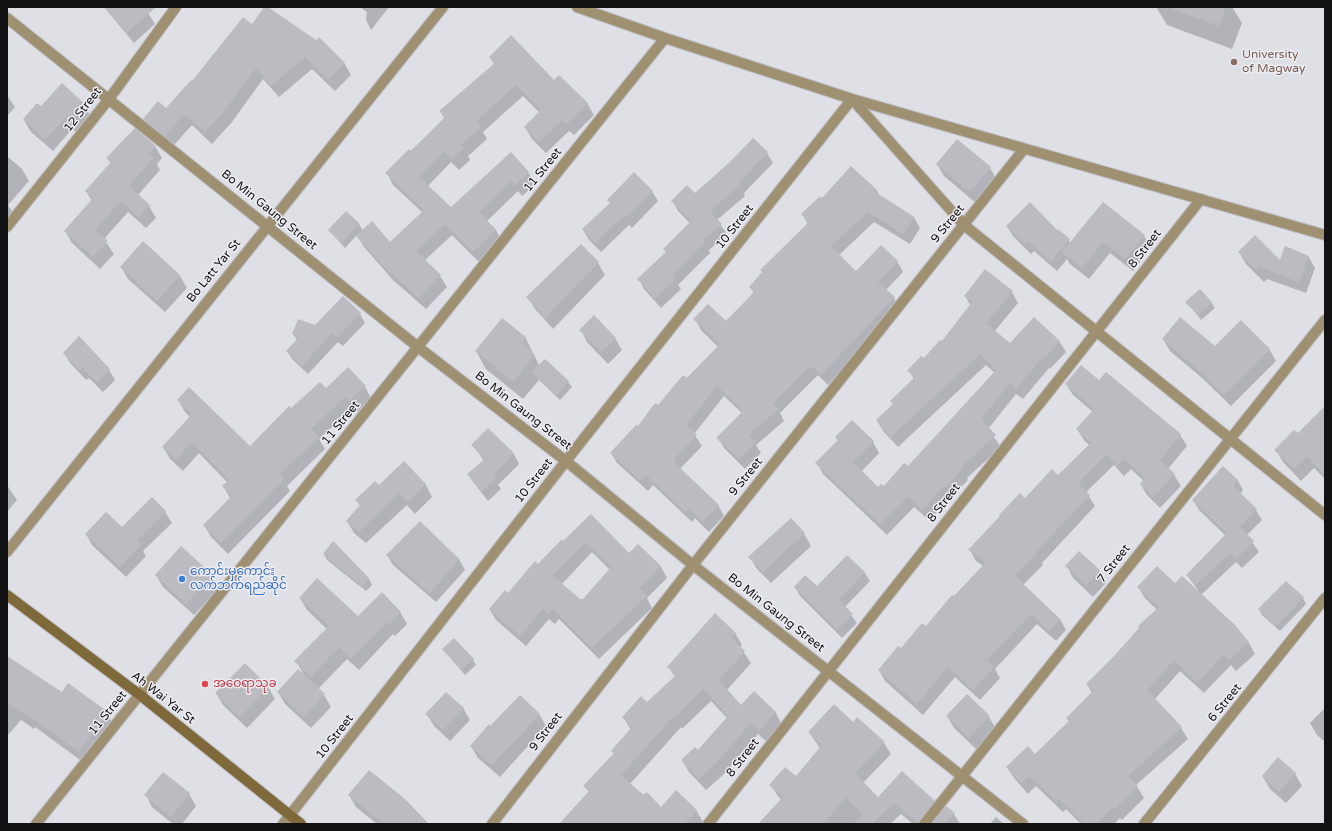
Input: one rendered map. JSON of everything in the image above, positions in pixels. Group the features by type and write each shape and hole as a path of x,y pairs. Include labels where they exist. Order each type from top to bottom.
{"street":[{"name":"12 Street","path":"7,227 109,99 176,7"},
{"name":"Bo Latt Yar St","path":"7,552 443,7"},
{"path":"577,7 852,99 1325,235"},
{"name":"Bo Min Gaung Street","path":"7,18 268,225 418,347 566,461 693,565 1023,824"},
{"name":"11 Street","path":"36,824 666,38"},
{"path":"852,99 964,225 1325,515"},
{"name":"10 Street","path":"283,824 566,461 852,99"},
{"name":"9 Street","path":"492,824 693,565 1024,149"},
{"name":"8 Street","path":"708,824 1201,199"},
{"name":"7 Street","path":"924,824 1325,320"},
{"name":"Ah Wai Yar St","path":"7,595 140,695 301,824"},
{"name":"6 Street","path":"1144,824 1325,598"}],"building":[{"path":"105,7 156,7 127,33"},
{"path":"264,7 268,7 316,40 319,37 345,63 328,80 305,57 271,86 256,68 225,110 205,132 184,114 165,136 143,119 158,101 166,108 191,80 192,81 243,17 252,24"},
{"path":"1173,7 1226,7 1219,26 1172,9"},
{"path":"511,35 554,80 559,75 588,103 567,124 562,120 539,142 524,127 541,110 516,85 476,121 481,127 461,145 464,147 452,159 444,151 419,177 451,207 511,152 529,172 515,185 511,181 479,212 496,230 473,252 445,224 416,251 441,275 419,298 385,268 356,236 372,221 390,242 424,210 385,173 409,149 411,151 445,117 439,111 495,63 489,57"},
{"path":"62,83 85,104 69,121 65,118 45,140 23,119 37,103 41,106"},
{"path":"135,128 156,146 149,153 154,157 129,186 150,205 139,217 121,201 95,230 108,241 93,257 64,231 93,198 85,191 111,162 106,158"},
{"path":"753,138 768,152 739,183 740,185 710,211 722,224 703,240 705,242 673,275 676,279 655,298 637,279 666,252 663,249 691,221 671,201 687,185 695,193 730,162"},
{"path":"957,139 991,167 970,192 936,164"},
{"path":"851,166 876,189 874,191 914,217 903,234 868,212 831,246 856,271 881,245 898,261 878,282 895,297 821,375 811,366 773,403 779,409 749,435 756,442 739,459 716,438 743,411 717,386 686,425 697,435 674,459 676,461 674,462 719,505 703,522 689,509 685,512 646,475 641,481 610,453 636,425 638,426 655,403 658,405 683,375 687,378 720,344 693,319 708,304 726,321 754,292 749,287 762,272 760,270 809,222 801,214 820,196 822,198"},
{"path":"634,172 653,191 625,218 623,216 595,243 582,229 610,203 607,200"},
{"path":"1030,202 1057,230 1058,229 1070,239 1051,261 1028,241 1025,244 1006,226"},
{"path":"1103,202 1145,235 1125,259 1103,242 1082,268 1062,252"},
{"path":"346,211 359,223 341,243 328,230"},
{"path":"1255,235 1280,260 1285,246 1309,256 1299,281 1301,283 1260,267 1257,270 1238,252"},
{"path":"143,241 180,275 157,301 120,267"},
{"path":"581,244 599,262 545,318 526,297"},
{"path":"985,269 1013,291 986,323 1010,343 1034,317 1060,341 1044,359 1042,358 1016,389 1010,383 981,419 996,435 961,467 963,468 945,488 943,487 922,510 908,497 880,524 815,463 838,440 835,437 852,420 874,441 853,462 878,487 881,484 884,486 904,463 908,466 996,370 980,354 891,437 876,420 893,404 890,401 915,377 907,371 921,356 924,358 940,340 942,341 972,302 964,296"},
{"path":"1200,289 1212,302 1198,315 1185,302"},
{"path":"343,296 361,313 337,337 332,333 302,366 286,351 299,337 292,334 298,319 315,325"},
{"path":"594,315 616,338 601,352 579,330"},
{"path":"1180,317 1215,346 1241,320 1270,349 1224,395 1193,365 1162,339"},
{"path":"502,318 527,338 522,343 535,355 513,382 475,351"},
{"path":"79,336 110,369 97,382 82,368 80,371 63,353"},
{"path":"545,359 569,381 556,395 531,372"},
{"path":"1081,365 1099,380 1106,372 1181,434 1160,460 1175,474 1153,497 1140,484 1145,478 1124,459 1117,466 1107,454 1078,483 1090,495 1015,576 1060,619 1049,631 1031,614 987,660 994,667 973,690 948,667 917,704 878,670 898,646 901,648 922,623 926,626 952,595 954,596 986,562 968,550 1000,516 999,515 1020,493 1025,498 1052,469 1058,475 1091,443 1076,429 1094,409 1065,384"},
{"path":"348,367 366,386 349,401 345,397 311,429 319,437 280,474 284,479 221,543 203,525 232,496 222,486 229,480 192,442 176,460 162,447 192,414 177,400 189,387 250,446 289,406 291,408 320,382 326,388"},
{"path":"1325,406 1325,475 1307,456 1294,469 1274,450 1294,430 1298,433"},
{"path":"488,428 514,453 493,475 496,479 482,491 467,474 485,459 471,445"},
{"path":"404,461 426,484 408,502 399,493 359,532 346,521 360,505 355,500 375,481 379,485"},
{"path":"1223,466 1238,480 1233,486 1257,509 1240,527 1254,541 1236,559 1230,553 1196,585 1186,575 1227,533 1192,500"},
{"path":"152,497 166,511 137,541 141,545 120,567 85,534 106,512 122,527"},
{"path":"591,514 629,553 638,544 661,566 639,589 647,596 592,648 553,609 549,614 543,609 520,636 489,609 505,590 508,593 535,561 538,564 562,539 563,541","holes":["585,542 611,567 583,599 580,599 553,576"]},
{"path":"791,518 805,533 763,572 748,557"},
{"path":"420,521 459,559 430,593 386,555"},
{"path":"333,541 369,578 362,586 323,554"},
{"path":"181,546 213,575 186,604 155,575"},
{"path":"1079,551 1100,570 1086,585 1065,566"},
{"path":"847,555 865,572 839,600 853,614 837,630 794,587 805,575 817,586"},
{"path":"1157,566 1175,583 1182,576 1235,625 1249,642 1229,660 1224,654 1197,683 1174,660 1147,690 1182,727 1128,776 1138,786 1115,809 1113,807 1097,824 1084,824 1059,799 1056,801 1029,776 1021,783 1006,767 1028,746 1035,754 1069,721 1066,718 1093,691 1086,684 1115,655 1139,628 1138,626 1159,607 1137,587"},
{"path":"317,578 358,616 382,592 401,612 388,625 386,623 351,659 339,647 311,677 294,661 329,626 299,598"},
{"path":"1286,581 1304,597 1276,626 1258,609"},
{"path":"715,613 736,633 731,638 745,651 719,680 741,705 754,691 776,712 759,731 751,723 716,763 699,779 681,760 695,747 698,750 728,716 704,689 675,717 674,716 621,775 643,795 647,792 661,807 676,790 697,810 684,824 559,824 589,791 583,786 614,753 611,751 632,727 622,717 641,696 647,702 676,675 667,667"},
{"path":"454,638 474,659 461,670 442,649"},
{"path":"7,656 62,692 68,683 108,712 79,752 26,714 7,703"},
{"path":"245,663 269,687 240,717 215,693"},
{"path":"298,669 325,694 304,717 277,692"},
{"path":"446,692 464,708 443,730 425,714"},
{"path":"967,694 990,716 969,738 946,716"},
{"path":"520,695 540,714 492,765 470,746 489,724 490,726"},
{"path":"834,704 853,722 857,717 885,742 855,773 878,797 902,771 934,800 936,798 918,823 894,803 872,824 854,824 862,814 846,797 823,824 758,824 783,797 769,785 785,767 796,776 822,745 808,732"},
{"path":"1278,757 1296,773 1279,792 1262,776"},
{"path":"369,770 405,799 429,824 383,824 348,795"},
{"path":"163,772 190,793 171,817 144,795"},
{"path":"946,806 955,813 946,824 932,824"}],"place":[{"name":"University of Magway","path":"1234,62"},
{"name":"ကောင်းမှကောင်း လက်ဘက်ရည်ဆိုင်","path":"182,579"},
{"name":"အဝေရာသုခ","path":"205,684"}]}
